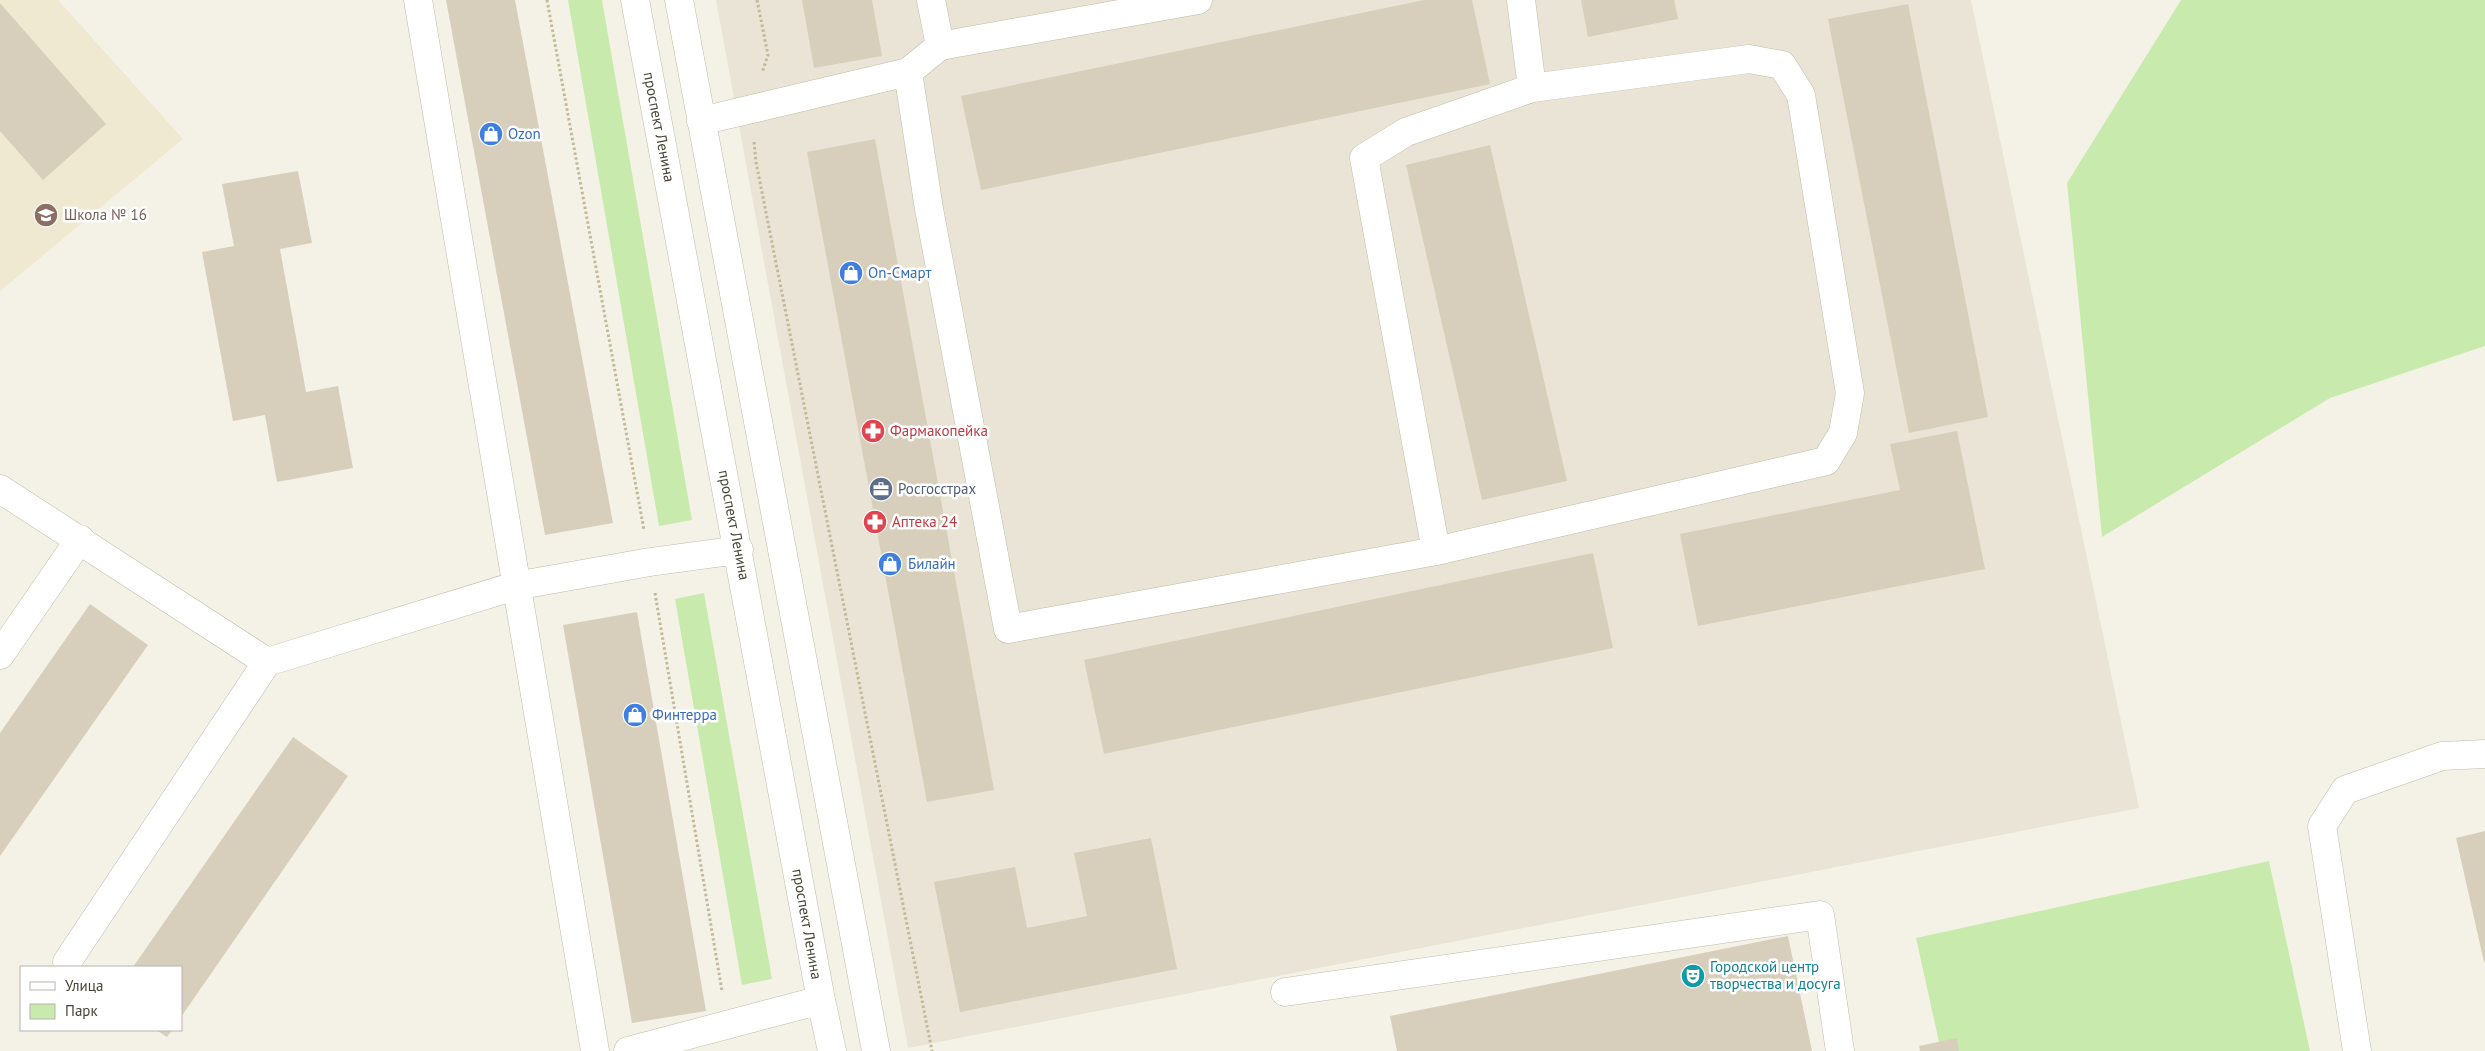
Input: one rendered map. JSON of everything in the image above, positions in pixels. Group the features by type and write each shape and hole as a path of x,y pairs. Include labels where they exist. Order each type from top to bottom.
{"street":[{"path":"418,0 594,1051"},
{"name":"проспект Ленина","path":"635,0 832,1051"},
{"path":"679,0 876,1051"},
{"path":"931,0 940,46"},
{"path":"701,121 908,72 940,46 1198,0"},
{"path":"1521,0 1532,88"},
{"path":"908,72 929,209 1008,629 1436,550 1826,461 1843,433 1850,393 1801,95 1782,65 1750,59 1532,88 1406,132 1364,158 1436,550"},
{"path":"0,489 80,539 267,662"},
{"path":"0,655 80,539"},
{"path":"67,962 267,662 515,586 650,562 739,550"},
{"path":"2357,1051 2322,826 2345,790 2442,756 2485,754"},
{"path":"1285,992 1820,915 1840,1051"},
{"path":"628,1051 821,1000"}],"path":[{"path":"547,0 650,562 728,1025"},
{"path":"757,0 768,55 751,108 756,162 932,1051"}],"shaded area":[{"name":"Школа № 16","path":"0,0 58,0 183,139 0,291"},
{"path":"716,0 1971,0 2139,808 908,1048"}],"green space":[{"path":"568,0 602,0 692,520 659,526"},
{"path":"2181,0 2485,0 2485,346 2330,398 2102,537 2067,183"},
{"path":"704,593 772,979 742,985 675,599"},
{"path":"2269,861 2310,1051 1941,1051 1916,938"}],"building":[{"path":"446,0 515,0 613,523 545,535"},
{"path":"802,0 872,0 882,56 814,68"},
{"path":"1424,0 1472,0 1490,84 981,190 961,96"},
{"path":"1581,0 1674,0 1678,19 1588,37"},
{"path":"0,3 106,124 43,180 0,131"},
{"path":"1908,4 1988,417 1909,433 1828,19"},
{"path":"875,139 994,790 927,802 807,152"},
{"path":"1490,145 1567,481 1482,500 1406,165"},
{"path":"298,171 312,243 280,249 306,392 338,386 353,468 277,482 265,415 233,421 202,252 234,246 222,184"},
{"path":"1957,431 1985,569 1698,626 1680,534 1900,490 1890,444"},
{"path":"1593,553 1613,648 1104,754 1084,660"},
{"path":"90,604 148,645 0,856 0,733"},
{"path":"637,612 706,1011 632,1023 563,625"},
{"path":"293,737 348,776 182,1016 182,966 134,966"},
{"path":"2485,831 2485,962 2484,962 2456,838"},
{"path":"1151,838 1177,969 960,1012 934,882 1015,867 1027,928 1087,916 1074,853"},
{"name":"Городской центр творчества и досуга","path":"1788,936 1812,1051 1397,1051 1390,1016"},
{"path":"158,1031 171,1031 167,1037"},
{"path":"1957,1038 1959,1051 1920,1051 1919,1046"}],"place":[{"name":"Ozon","path":"491,134"},
{"name":"Школа № 16","path":"46,215"},
{"name":"On-Смарт","path":"851,273"},
{"name":"Фармакопейка","path":"873,431"},
{"name":"Росгосстрах","path":"881,489"},
{"name":"Аптека 24","path":"875,522"},
{"name":"Билайн","path":"890,564"},
{"name":"Финтерра","path":"635,715"},
{"name":"Городской центр творчества и досуга","path":"1693,976"}]}
